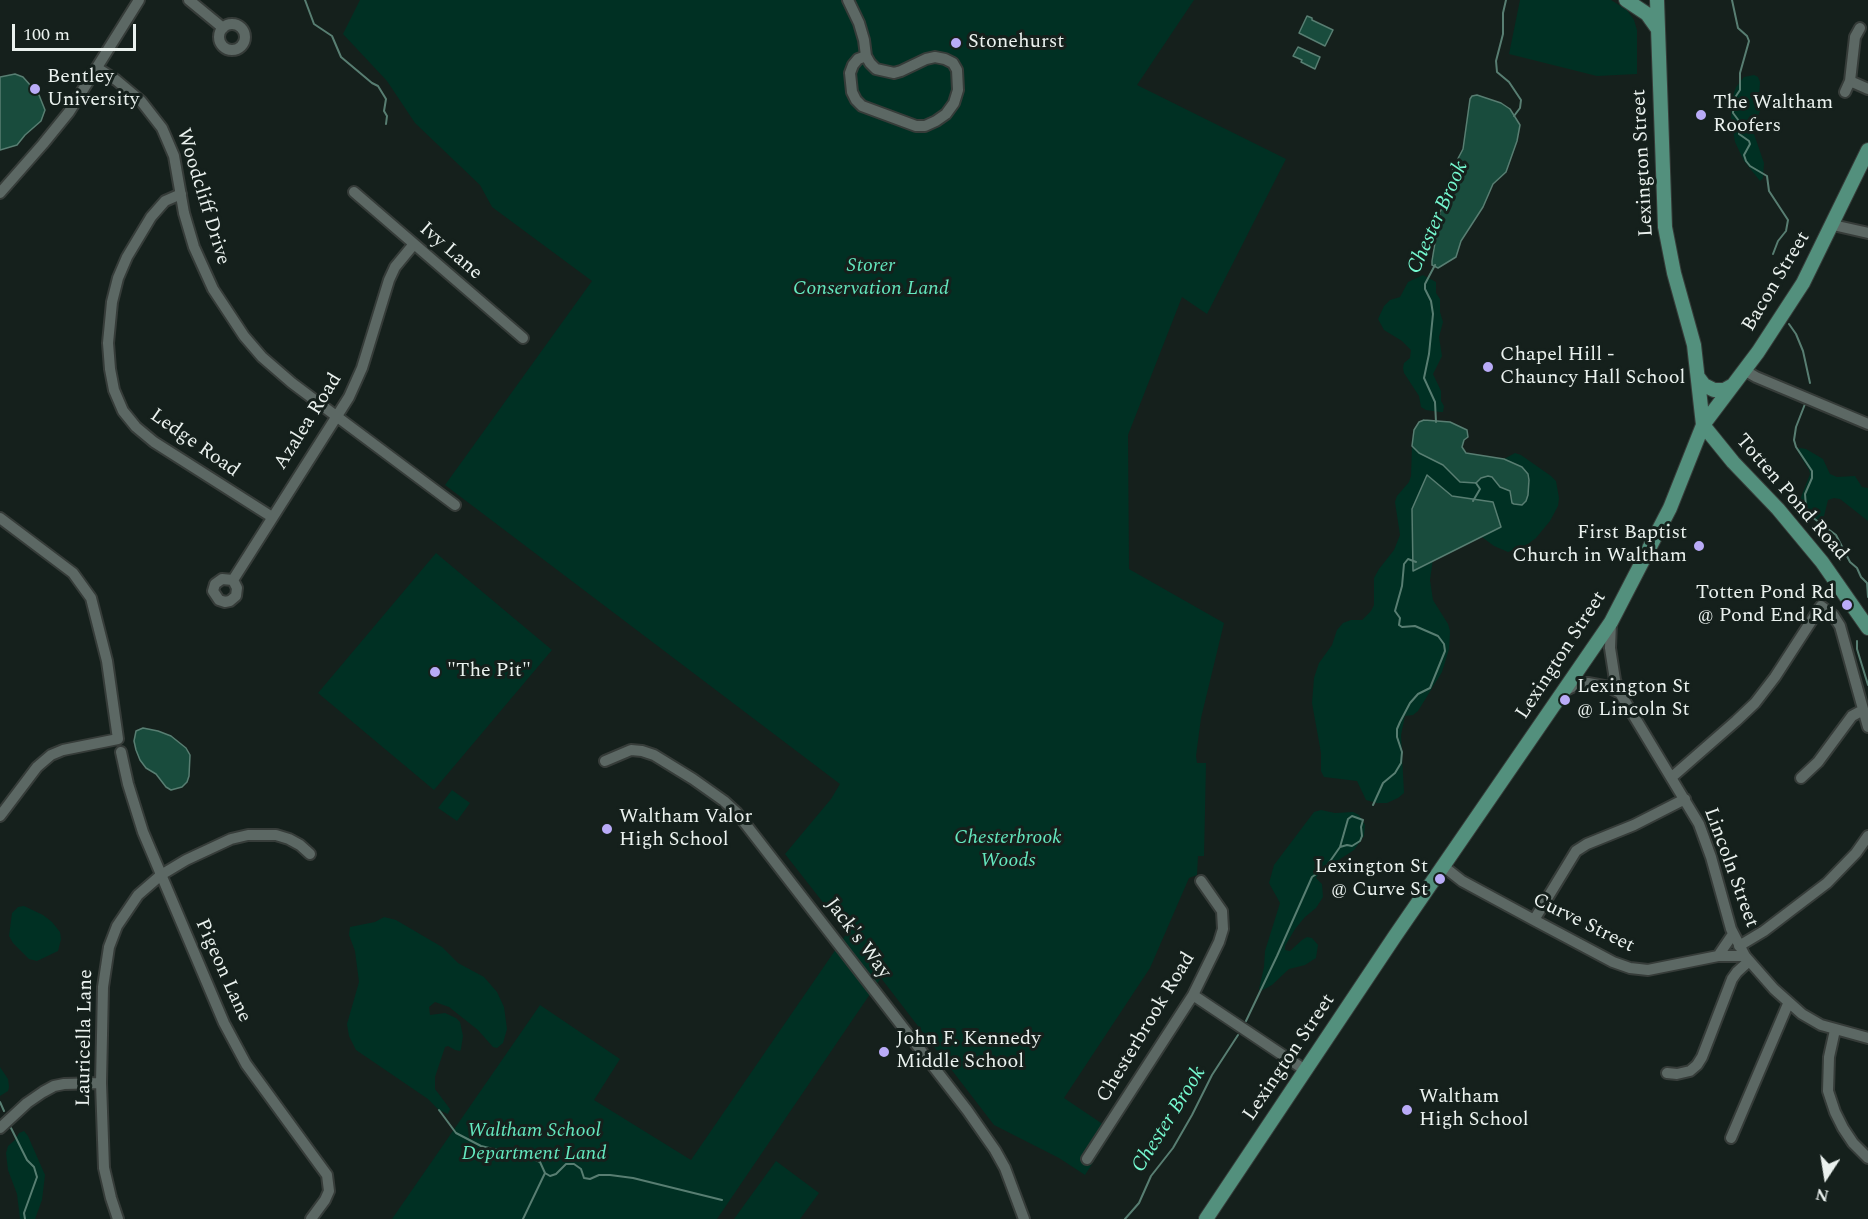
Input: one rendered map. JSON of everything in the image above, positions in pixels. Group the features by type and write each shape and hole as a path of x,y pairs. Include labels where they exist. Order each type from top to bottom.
{"main road":[{"path":"1626,0 1647,14 1658,30"},
{"name":"Lexington Street","path":"1206,1219 1443,866 1611,622 1674,500 1703,424 1693,338 1674,273 1665,227 1657,0"},
{"name":"Bacon Street","path":"1703,424 1744,370 1803,283 1868,150"},
{"path":"1698,377 1704,385 1714,390 1724,390 1733,385"},
{"name":"Totten Pond Road","path":"1703,424 1740,470 1778,509 1822,562 1868,628"}],"street":[{"path":"0,193 57,127 139,0"},
{"path":"189,0 223,28"},
{"path":"848,0 859,23 866,56 876,69 894,73 926,59 935,57 945,59 953,63 957,70 958,90 954,103 936,122 925,126 916,126 862,106 852,92 850,73 852,65 858,59 866,56"},
{"path":"1860,28 1855,37 1848,86 1868,89"},
{"name":"Woodcliff Drive","path":"97,68 135,96 159,122 174,156 189,230 198,255 213,289 233,321 256,350 276,370 336,417 455,505"},
{"name":"Ivy Lane","path":"354,192 523,338"},
{"name":"Ledge Road","path":"181,194 165,201 151,217 127,257 118,278 112,302 108,343 114,390 123,411 136,427 154,442 272,517"},
{"path":"1833,225 1868,233"},
{"name":"Azalea Road","path":"233,580 349,397 359,376 389,280 395,267 414,244"},
{"path":"1744,370 1762,380 1868,424"},
{"path":"0,518 73,573 91,598 107,661 118,739 63,750 51,755 37,767 0,816"},
{"path":"1672,777 1755,703 1775,677 1821,606 1833,615 1840,626 1868,727"},
{"name":"Lincoln Street","path":"1611,622 1612,666 1620,693 1685,799 1706,841 1733,934 1744,954 1788,1004 1802,1014 1821,1025 1868,1038"},
{"path":"1564,691 1576,685 1598,683 1620,693"},
{"path":"1801,778 1818,762 1852,716 1863,710"},
{"name":"Jack's Way","path":"605,761 631,750 654,755 693,779 737,813 960,1101 995,1150 1013,1184 1024,1219"},
{"name":"Pigeon Lane","path":"121,752 135,811 208,988 237,1048 327,1175 329,1191 311,1219"},
{"path":"1534,920 1576,851 1685,799"},
{"name":"Lauricella Lane","path":"118,1219 104,1168 101,1083 103,987 109,947 117,926 138,895 161,875 231,839 248,835 276,835 300,845 310,854"},
{"path":"1667,1073 1677,1074 1690,1071 1702,1058 1744,954 1764,931 1827,883 1856,853 1868,836"},
{"name":"Curve Street","path":"1443,866 1462,881 1613,962 1630,968 1648,970 1718,956 1744,954"},
{"name":"Chesterbrook Road","path":"1087,1159 1193,995 1219,942 1223,928 1222,911 1201,881"},
{"path":"1718,956 1733,934"},
{"path":"1193,995 1305,1070"},
{"path":"1731,1138 1788,1004"},
{"path":"1835,1030 1828,1057 1828,1091 1843,1128 1853,1143 1868,1158"},
{"path":"0,1128 27,1103 54,1086 101,1083"}],"green space":[{"name":"Storer Conservation Land","path":"360,0 1194,0 1137,85 1286,159 1207,314 1182,297 1128,435 1129,569 1224,623 1201,718 1196,756 1197,763 1206,763 1204,856 1198,856 1197,875 1189,878 1150,968 1064,1098 1113,1131 1085,1175 1059,1158 994,1125 881,978 717,1219 392,1219 540,1005 620,1059 594,1100 691,1160 847,933 785,854 831,799 840,784 445,485 592,281 492,207 480,185 415,123 387,81 343,34"},
{"path":"1520,0 1611,0 1627,10 1637,30 1637,74 1597,76 1509,54"},
{"path":"1754,75 1760,82 1759,96 1762,100 1753,131 1764,163 1763,178 1760,181 1744,161 1735,142 1731,119 1732,99 1736,87 1744,77"},
{"path":"1423,275 1436,282 1436,293 1440,299 1443,322 1439,337 1442,356 1433,374 1441,391 1443,412 1426,410 1421,407 1419,396 1403,368 1404,363 1410,358 1411,350 1402,341 1384,330 1378,319 1384,306 1390,300 1400,297 1408,282"},
{"path":"1412,446 1419,453 1443,465 1456,479 1465,483 1476,483 1484,476 1492,477 1500,487 1510,491 1511,500 1518,505 1526,501 1528,474 1517,464 1504,459 1515,453 1521,455 1556,481 1559,498 1558,506 1550,521 1528,544 1508,552 1482,537 1472,536 1433,559 1430,580 1433,600 1448,624 1449,649 1442,672 1418,711 1413,715 1405,716 1401,735 1404,793 1387,803 1377,803 1366,800 1357,781 1324,777 1321,771 1321,753 1312,703 1314,678 1319,663 1332,645 1337,630 1343,623 1362,620 1374,605 1374,578 1394,550 1400,535 1395,502 1411,476"},
{"path":"1800,448 1823,459 1830,474 1837,477 1855,476 1862,487 1868,488 1868,521 1840,499 1834,498 1828,500 1824,516 1820,519 1811,519 1799,510 1798,505 1810,474 1798,452"},
{"name":"\"The Pit\"","path":"436,553 552,650 434,790 318,693"},
{"path":"452,790 470,803 457,821 438,808"},
{"path":"1321,810 1335,813 1353,812 1359,815 1365,825 1364,836 1354,850 1319,873 1316,878 1322,884 1323,897 1316,908 1295,929 1285,946 1285,950 1290,951 1307,937 1312,938 1318,945 1316,958 1305,965 1289,969 1272,985 1261,991 1259,989 1265,951 1280,903 1269,883 1274,865 1314,812"},
{"path":"24,906 43,915 60,932 58,951 37,961 29,959 9,936 12,913 18,907"},
{"path":"384,917 396,920 442,947 458,963 484,977 497,992 504,1007 507,1029 503,1043 497,1048 493,1047 478,1030 449,1007 435,1002 429,1007 430,1015 445,1013 456,1018 460,1022 463,1036 460,1051 445,1047 435,1077 435,1089 450,1109 448,1114 439,1110 428,1099 356,1050 349,1036 347,1024 359,982 355,951 349,935 350,927 375,922"},
{"path":"0,1067 8,1079 9,1087 8,1091 0,1096"},
{"path":"24,1131 45,1175 42,1200 35,1219 20,1219 17,1194 8,1170 6,1153 8,1146 19,1133"},
{"path":"776,1161 819,1193 800,1219 734,1219"}],"shaded area":[{"path":"1307,16 1333,30 1325,46 1299,33"},
{"path":"1298,47 1320,57 1315,69 1293,56"},
{"path":"15,74 23,77 39,95 45,110 41,121 17,145 0,150 0,77"},
{"path":"1477,95 1501,103 1510,109 1520,125 1517,141 1506,172 1493,184 1483,207 1461,241 1456,257 1438,268 1432,265 1432,261 1440,212 1447,198 1453,168 1463,149 1470,99"},
{"path":"1424,420 1450,422 1467,430 1468,437 1464,440 1462,447 1466,453 1504,459 1522,467 1528,474 1529,480 1526,501 1522,505 1512,503 1510,491 1500,487 1492,477 1481,478 1476,483 1460,482 1443,465 1419,453 1412,446 1414,430 1419,422"},
{"path":"1427,475 1452,496 1493,502 1501,527 1413,571 1412,509"},
{"path":"143,728 171,736 186,748 190,755 189,776 182,787 171,790 166,787 156,774 146,768 140,760 134,741 136,731"}],"waterway":[{"path":"305,0 314,24 332,36 341,57 378,86 386,99 384,111 387,116 386,124"},
{"name":"Chester Brook","path":"1506,0 1503,13 1503,34 1496,61 1497,72 1509,82 1521,100 1520,108 1514,116"},
{"path":"1732,0 1738,28 1749,41 1740,73 1740,90 1734,99 1733,113 1739,121 1739,134 1750,144 1744,155 1746,161 1767,176 1769,191 1788,220 1786,231 1778,241 1773,254"},
{"name":"Chester Brook","path":"1435,265 1425,284 1433,314 1424,378 1435,402 1436,422"},
{"path":"1789,324 1803,351 1810,383"},
{"path":"1805,404 1796,427 1794,440 1812,471 1812,478 1805,494 1806,507 1812,517 1836,535 1850,562 1867,583 1868,597"},
{"name":"Chester Brook","path":"1473,501 1480,489 1476,483"},
{"name":"Chester Brook","path":"1373,805 1383,783 1395,773 1401,763 1402,752 1397,737 1400,722 1410,703 1418,694 1430,688 1445,651 1444,644 1438,636 1415,626 1402,627 1399,625 1400,618 1395,611 1402,586 1404,564 1408,559 1416,562"},
{"path":"1857,641 1857,649 1868,685"},
{"name":"Chester Brook","path":"1246,1021 1312,877 1326,867 1340,847 1348,819 1352,816 1363,820 1360,841 1352,846 1340,847"},
{"name":"Chester Brook","path":"1125,1219 1139,1203 1151,1176 1173,1148 1212,1075 1238,1035"},
{"path":"0,1102 4,1111"},
{"path":"439,1110 456,1133 481,1146 540,1162 545,1173 550,1176 556,1174 566,1164 574,1164 581,1169 584,1178 590,1179 599,1175 633,1178 722,1200"},
{"path":"11,1128 27,1160 34,1167 37,1177 24,1213 25,1219"},
{"path":"523,1219 545,1173"}],"place":[{"name":"Stonehurst","path":"956,43"},
{"name":"Bentley University","path":"35,89"},
{"name":"The Waltham Roofers","path":"1701,115"},
{"name":"Chapel Hill - Chauncy Hall School","path":"1488,367"},
{"name":"First Baptist Church in Waltham","path":"1699,546"},
{"name":"Totten Pond Rd @ Pond End Rd","path":"1847,605"},
{"name":"\"The Pit\"","path":"435,672"},
{"name":"Lexington St @ Lincoln St","path":"1565,700"},
{"name":"Waltham Valor High School","path":"607,829"},
{"name":"Lexington St @ Curve St","path":"1440,879"},
{"name":"John F. Kennedy Middle School","path":"884,1052"},
{"name":"Waltham High School","path":"1407,1110"}],"park label":[{"name":"Chesterbrook Woods","path":"1008,850"},
{"name":"Waltham School Department Land","path":"534,1144"}]}
